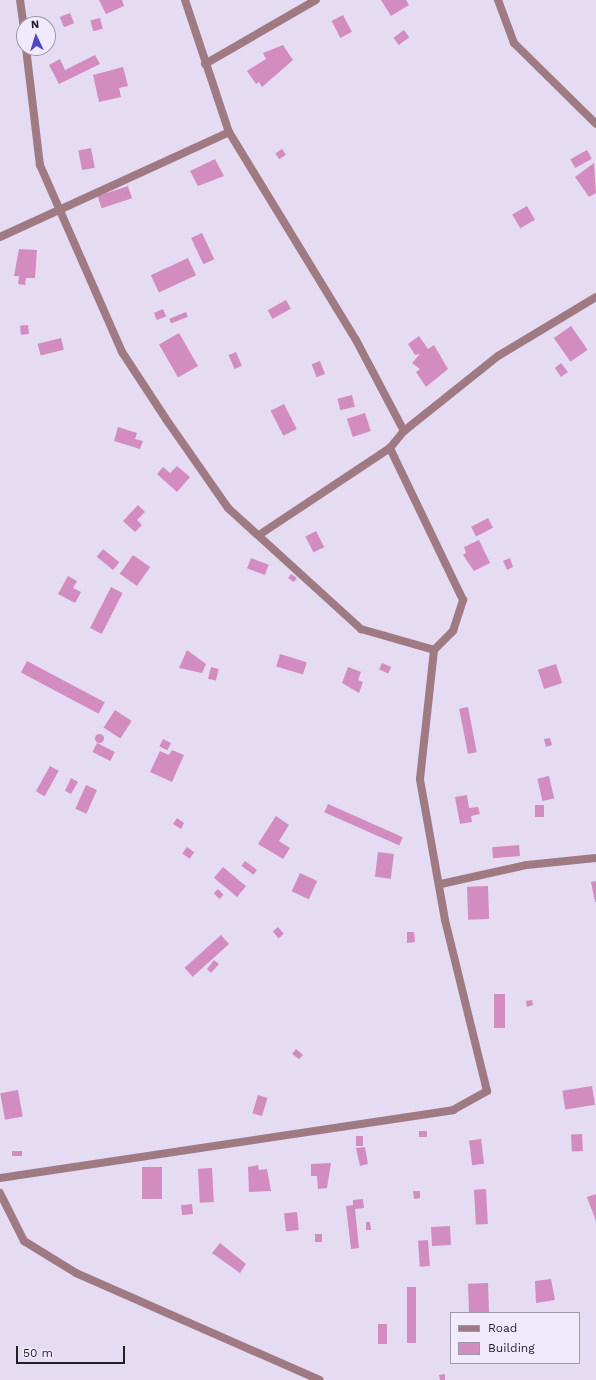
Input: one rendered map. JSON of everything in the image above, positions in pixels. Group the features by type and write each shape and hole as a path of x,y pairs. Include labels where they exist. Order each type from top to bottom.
{"street":[{"path":"20,0 22,16"},
{"path":"184,0 229,132 356,340 404,431"},
{"path":"205,64 316,0"},
{"path":"498,0 514,43 596,124"},
{"path":"27,56 40,165 57,209 122,352 228,508 361,629 434,650"},
{"path":"0,237 57,209 229,132"},
{"path":"259,535 390,448 404,431 498,356 596,297"},
{"path":"0,1178 453,1110 487,1091 445,920 441,884 420,779 434,650 453,631 463,600 390,448"},
{"path":"441,884 527,865 596,858"},
{"path":"0,1193 24,1241 76,1273 320,1380"}],"building":[{"path":"99,0 122,0 124,6 106,14"},
{"path":"381,0 406,0 409,5 391,16"},
{"path":"70,13 74,23 64,27 60,17"},
{"path":"343,15 352,32 340,38 332,21"},
{"path":"100,18 103,29 93,31 90,21"},
{"path":"404,30 409,37 399,45 393,38"},
{"path":"283,45 293,60 262,87 259,82 256,84 247,71 266,59 263,53"},
{"path":"95,55 100,64 59,84 49,65 60,59 65,70"},
{"path":"123,67 128,86 119,88 121,97 99,102 93,75"},
{"path":"91,148 95,168 82,170 78,150"},
{"path":"282,149 286,155 279,159 275,153"},
{"path":"587,150 592,159 575,168 570,159"},
{"path":"215,159 224,176 198,186 190,171"},
{"path":"594,163 596,193 589,197 575,177"},
{"path":"128,186 132,198 102,208 98,196"},
{"path":"527,206 535,220 520,228 512,214"},
{"path":"202,233 214,259 203,264 191,238"},
{"path":"19,249 37,250 35,278 26,278 25,285 18,284 19,276 14,276"},
{"path":"188,258 196,275 159,293 151,275"},
{"path":"286,300 291,309 272,319 268,310"},
{"path":"163,309 166,316 157,320 154,313"},
{"path":"186,312 188,317 171,323 169,319"},
{"path":"28,325 29,334 21,335 20,326"},
{"path":"571,326 588,350 570,362 554,338"},
{"path":"179,333 198,366 178,377 159,344"},
{"path":"419,336 428,349 434,345 448,369 426,387 416,372 420,369 412,363 420,354 415,355 408,344"},
{"path":"61,338 64,350 41,355 38,344"},
{"path":"236,352 242,366 234,369 229,355"},
{"path":"320,361 325,374 317,377 312,364"},
{"path":"561,363 568,372 561,377 555,368"},
{"path":"352,395 355,407 340,410 337,399"},
{"path":"284,404 297,429 283,436 271,411"},
{"path":"365,413 371,431 353,437 347,419"},
{"path":"118,427 137,433 135,439 143,441 140,449 114,441"},
{"path":"177,466 190,477 177,492 157,474 163,467 170,473"},
{"path":"138,505 145,512 137,520 142,525 135,532 123,521"},
{"path":"488,518 493,528 476,536 471,527"},
{"path":"316,531 324,547 313,552 305,536"},
{"path":"479,540 490,563 474,571 463,555 466,553 464,547"},
{"path":"103,549 119,562 113,570 97,557"},
{"path":"133,555 150,567 137,586 120,574"},
{"path":"251,558 269,565 265,575 247,568"},
{"path":"510,558 513,567 507,570 503,561"},
{"path":"291,574 297,578 294,582 288,578"},
{"path":"68,576 77,581 73,588 81,592 75,603 58,594"},
{"path":"111,587 123,593 102,634 90,628"},
{"path":"187,650 206,664 202,673 179,668"},
{"path":"280,654 307,662 303,675 276,666"},
{"path":"27,661 105,702 99,714 21,672"},
{"path":"382,663 391,667 388,673 379,669"},
{"path":"556,664 562,683 544,689 538,670"},
{"path":"211,667 219,669 216,681 208,679"},
{"path":"348,667 361,672 358,680 363,682 359,693 342,683"},
{"path":"468,707 477,752 468,754 459,709"},
{"path":"115,710 132,721 120,739 104,728"},
{"path":"99,733 104,738 99,743 94,738"},
{"path":"550,738 552,745 546,747 544,739"},
{"path":"163,739 171,743 167,750 159,746"},
{"path":"97,743 115,752 110,761 92,752"},
{"path":"172,750 184,755 172,782 150,772 160,751 169,755"},
{"path":"50,766 59,771 45,796 36,791"},
{"path":"549,776 554,798 542,801 537,779"},
{"path":"71,778 78,782 71,794 65,791"},
{"path":"86,785 97,790 86,814 75,809"},
{"path":"467,795 469,808 478,807 480,814 471,816 472,822 460,824 455,797"},
{"path":"328,804 403,837 399,846 324,812"},
{"path":"535,805 544,805 544,817 535,817"},
{"path":"276,816 289,825 279,841 290,848 283,859 258,844"},
{"path":"177,818 184,823 181,829 173,824"},
{"path":"519,845 520,856 493,858 492,847"},
{"path":"187,847 194,852 190,859 182,853"},
{"path":"378,852 394,854 391,879 375,877"},
{"path":"245,861 257,870 253,875 241,866"},
{"path":"223,867 246,886 237,897 214,878"},
{"path":"300,873 317,881 309,899 292,891"},
{"path":"596,881 596,902 595,902 591,882"},
{"path":"488,886 489,919 468,920 467,887"},
{"path":"218,889 224,895 219,899 214,893"},
{"path":"278,927 284,934 279,938 273,932"},
{"path":"407,932 414,932 415,942 407,943"},
{"path":"221,935 229,944 193,977 185,968"},
{"path":"214,960 219,964 211,973 207,969"},
{"path":"494,994 505,994 505,1028 494,1028"},
{"path":"532,1000 533,1005 527,1007 526,1001"},
{"path":"296,1049 303,1055 299,1059 292,1054"},
{"path":"592,1086 595,1105 565,1109 562,1091"},
{"path":"18,1090 23,1117 5,1120 0,1093"},
{"path":"258,1095 268,1098 262,1116 252,1113"},
{"path":"419,1131 427,1131 427,1137 419,1137"},
{"path":"582,1134 583,1151 572,1152 571,1135"},
{"path":"356,1136 363,1136 363,1146 356,1146"},
{"path":"481,1139 484,1164 472,1165 469,1140"},
{"path":"365,1147 368,1164 360,1166 356,1148"},
{"path":"12,1151 22,1151 22,1156 12,1156"},
{"path":"331,1163 327,1188 318,1189 317,1176 311,1176 311,1164"},
{"path":"258,1165 259,1170 267,1169 271,1191 249,1192 248,1167"},
{"path":"142,1167 162,1167 162,1199 142,1199"},
{"path":"212,1168 214,1202 200,1203 198,1169"},
{"path":"486,1189 488,1224 476,1225 474,1190"},
{"path":"413,1191 420,1191 420,1198 414,1199"},
{"path":"596,1194 596,1221 587,1197"},
{"path":"363,1199 364,1208 355,1209 359,1248 351,1249 346,1206 353,1205 353,1200"},
{"path":"192,1204 193,1214 182,1215 181,1205"},
{"path":"297,1212 299,1230 286,1231 284,1213"},
{"path":"366,1222 370,1222 371,1230 366,1230"},
{"path":"450,1226 451,1245 432,1246 431,1227"},
{"path":"315,1234 322,1234 322,1242 315,1242"},
{"path":"428,1240 430,1266 420,1267 418,1241"},
{"path":"220,1243 246,1264 240,1273 212,1253"},
{"path":"551,1279 555,1300 536,1303 535,1281"},
{"path":"488,1283 489,1312 469,1312 468,1284"},
{"path":"407,1287 416,1287 416,1343 407,1343"},
{"path":"378,1324 387,1324 387,1344 378,1344"},
{"path":"445,1374 445,1380 440,1380 439,1375"}]}
